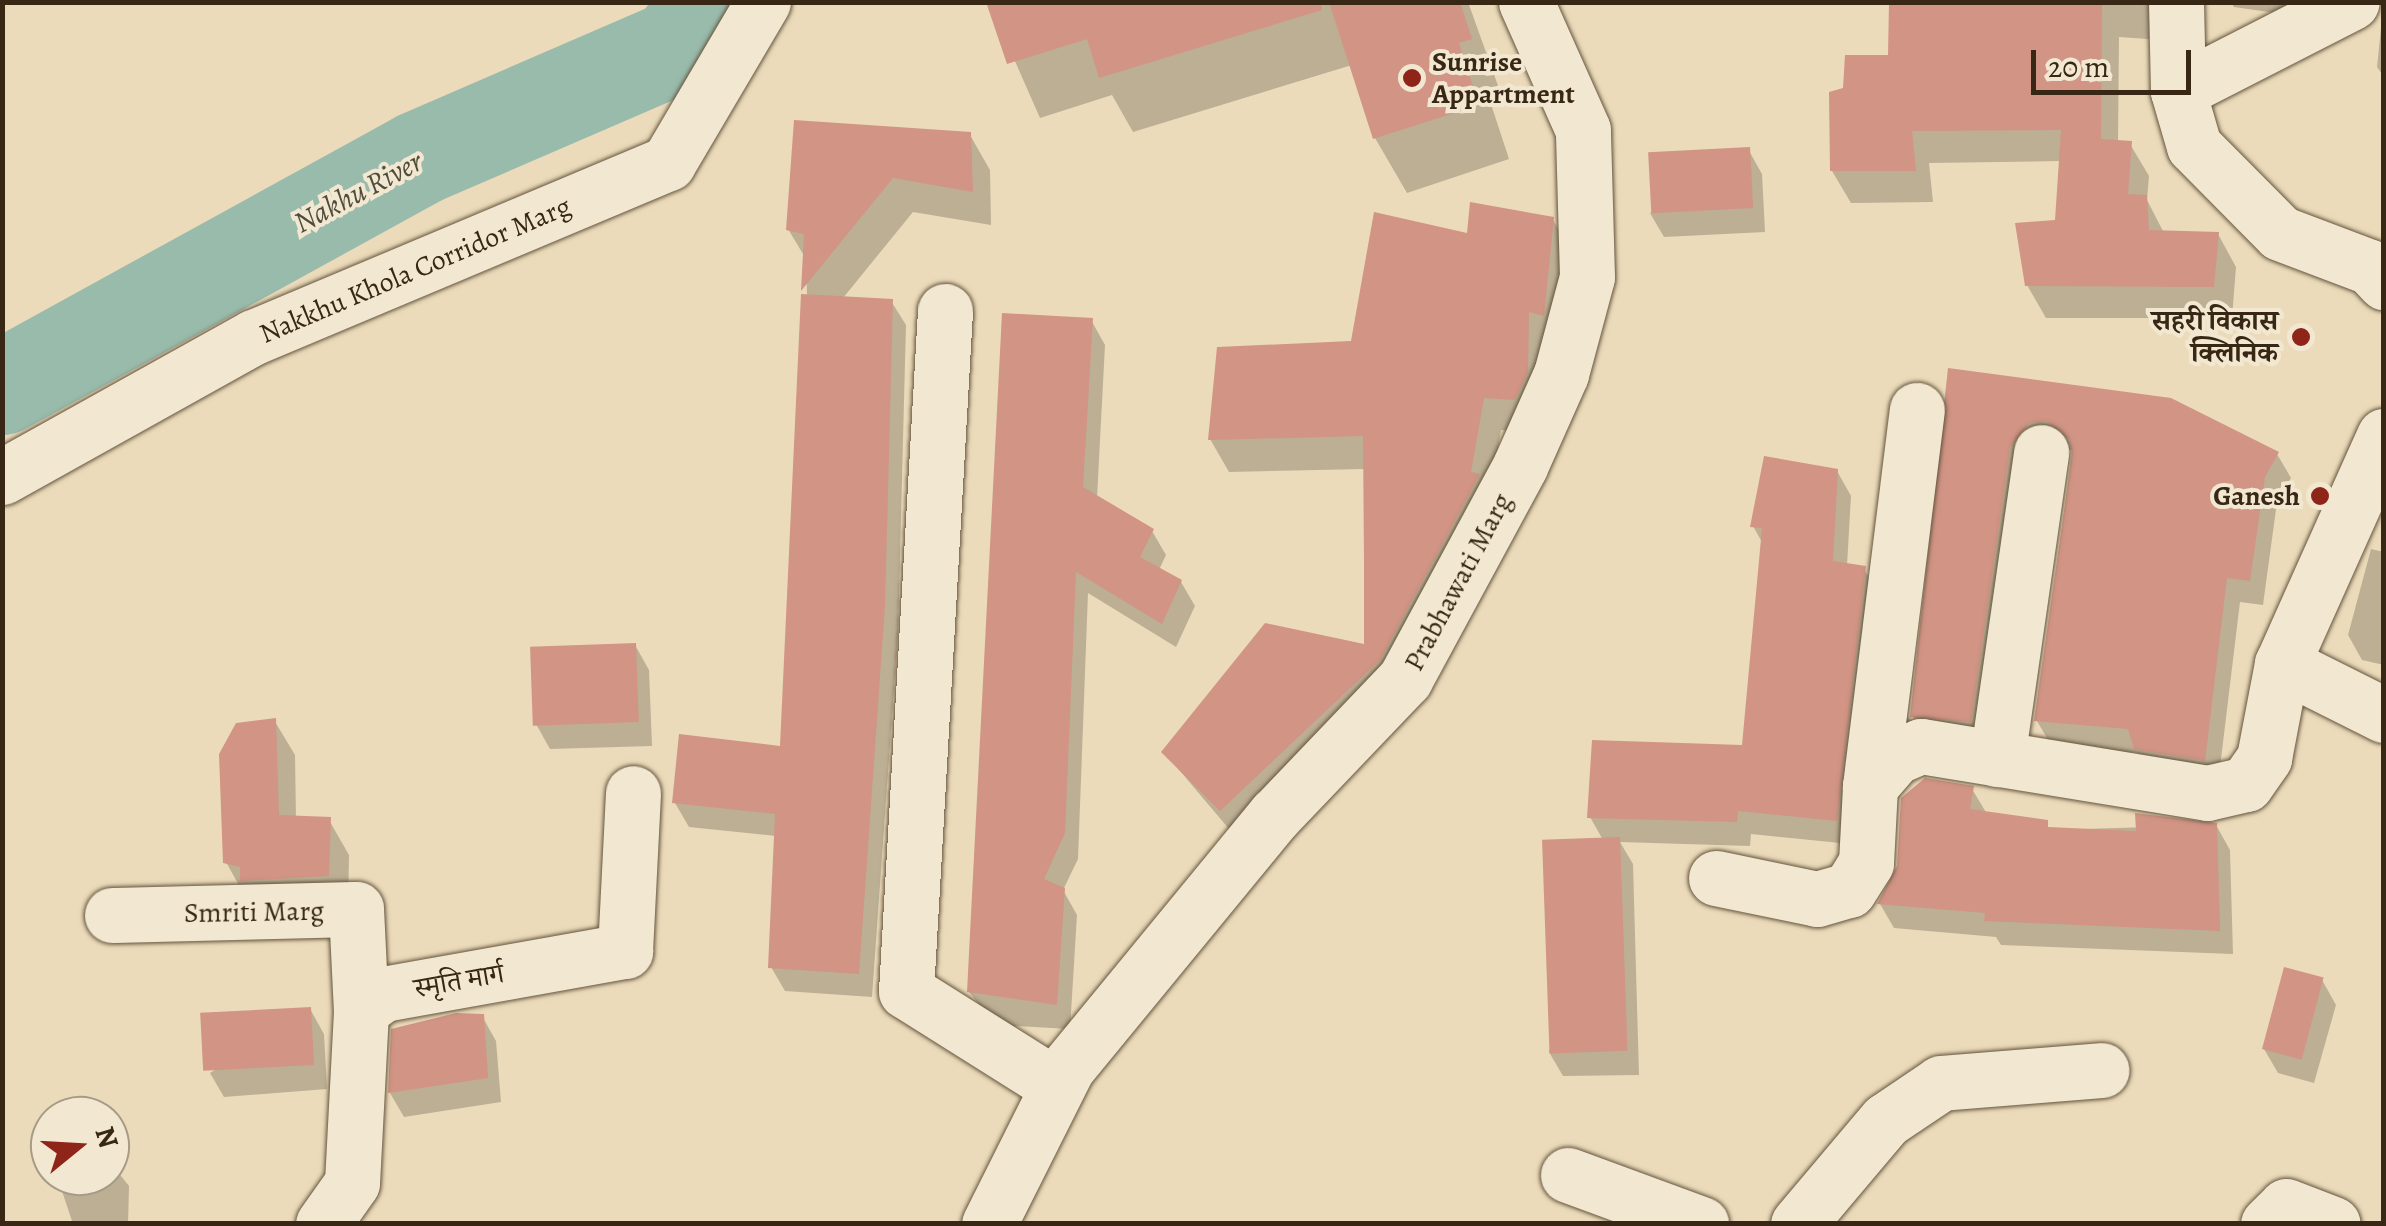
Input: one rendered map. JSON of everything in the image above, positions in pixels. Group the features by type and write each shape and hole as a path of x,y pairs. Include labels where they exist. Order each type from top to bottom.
{"street":[{"name":"Nakkhu Khola Corridor Marg","path":"2,476 254,337 668,163 763,2"},
{"name":"Prabhawati Marg","path":"990,1224 1057,1086 1275,816 1406,680 1561,374 1587,277 1583,130 1526,2"},
{"path":"2176,2 2178,90 2194,146 2280,233 2370,268 2384,282"},
{"path":"2178,90 2352,2"},
{"path":"945,310 906,991 1057,1086"},
{"path":"1716,878 1817,899 1850,890 1866,863 1870,786 1917,410"},
{"path":"1870,786 1895,757 1921,746 2207,792 2246,784 2264,758 2282,664 2384,436"},
{"path":"1997,759 2041,452"},
{"path":"2282,664 2384,715"},
{"name":"स्मृति मार्ग","path":"361,1010 383,994 625,951 633,793"},
{"name":"Smriti Marg","path":"112,915 356,910 361,1010"},
{"path":"323,1224 352,1183 361,1010"},
{"path":"1798,1224 1886,1120 1941,1082 2101,1070"},
{"path":"1568,1175 1701,1224"},
{"path":"2268,1224 2286,1206 2332,1224"}],"building":[{"path":"986,2 1321,2 1322,10 1099,78 1087,39 1007,64"},
{"name":"Sunrise Appartment","path":"1329,2 1460,2 1472,39 1459,43 1479,105 1373,139"},
{"path":"1889,2 2102,2 2101,139 2132,141 2128,194 2147,195 2149,230 2219,232 2214,287 2025,286 2015,223 2055,220 2061,130 1912,131 1916,171 1830,171 1829,92 1843,88 1845,55 1888,55"},
{"path":"794,120 971,132 973,192 893,178 801,291 804,234 786,230"},
{"path":"1750,147 1753,208 1651,213 1648,152"},
{"path":"1470,202 1554,217 1544,316 1529,312 1528,372 1515,400 1484,398 1471,472 1480,474 1380,660 1220,811 1161,752 1265,623 1364,644 1364,562 1363,436 1208,440 1217,347 1351,341 1374,212 1467,233"},
{"path":"801,294 893,299 885,606 859,974 768,968 775,814 672,803 679,734 780,746"},
{"path":"1002,313 1093,318 1083,487 1154,529 1140,557 1182,580 1162,624 1076,572 1065,833 1044,879 1065,888 1057,1005 967,992"},
{"path":"1948,368 2171,398 2279,452 2265,477 2250,581 2227,578 2205,761 2134,749 2128,729 2034,721 2072,456 2070,440 2046,421 2029,423 2010,448 1971,722 1910,717"},
{"path":"1764,456 1838,469 1833,561 1866,566 1837,821 1738,811 1737,822 1587,818 1592,740 1742,745 1762,528 1750,527"},
{"path":"636,643 639,722 533,726 530,647"},
{"path":"276,718 279,815 331,817 329,876 240,881 240,867 223,863 219,754 236,723"},
{"path":"1925,778 1974,786 1970,809 2048,820 2048,827 2136,831 2135,813 2217,823 2220,931 1984,921 1985,913 1877,904 1897,866 1901,798"},
{"path":"1620,837 1627,1051 1550,1054 1542,840"},
{"path":"2284,967 2324,978 2302,1060 2262,1049"},
{"path":"311,1007 314,1065 203,1071 200,1013"},
{"path":"456,1013 484,1014 488,1078 388,1093 391,1029"}],"waterway":[{"name":"Nakhu River","path":"2,387 418,158 675,47 709,2"}],"place":[{"name":"Sunrise Appartment","path":"1412,78"},
{"name":"सहरी विकास क्लिनिक","path":"2301,337"},
{"name":"Ganesh","path":"2320,496"}]}
